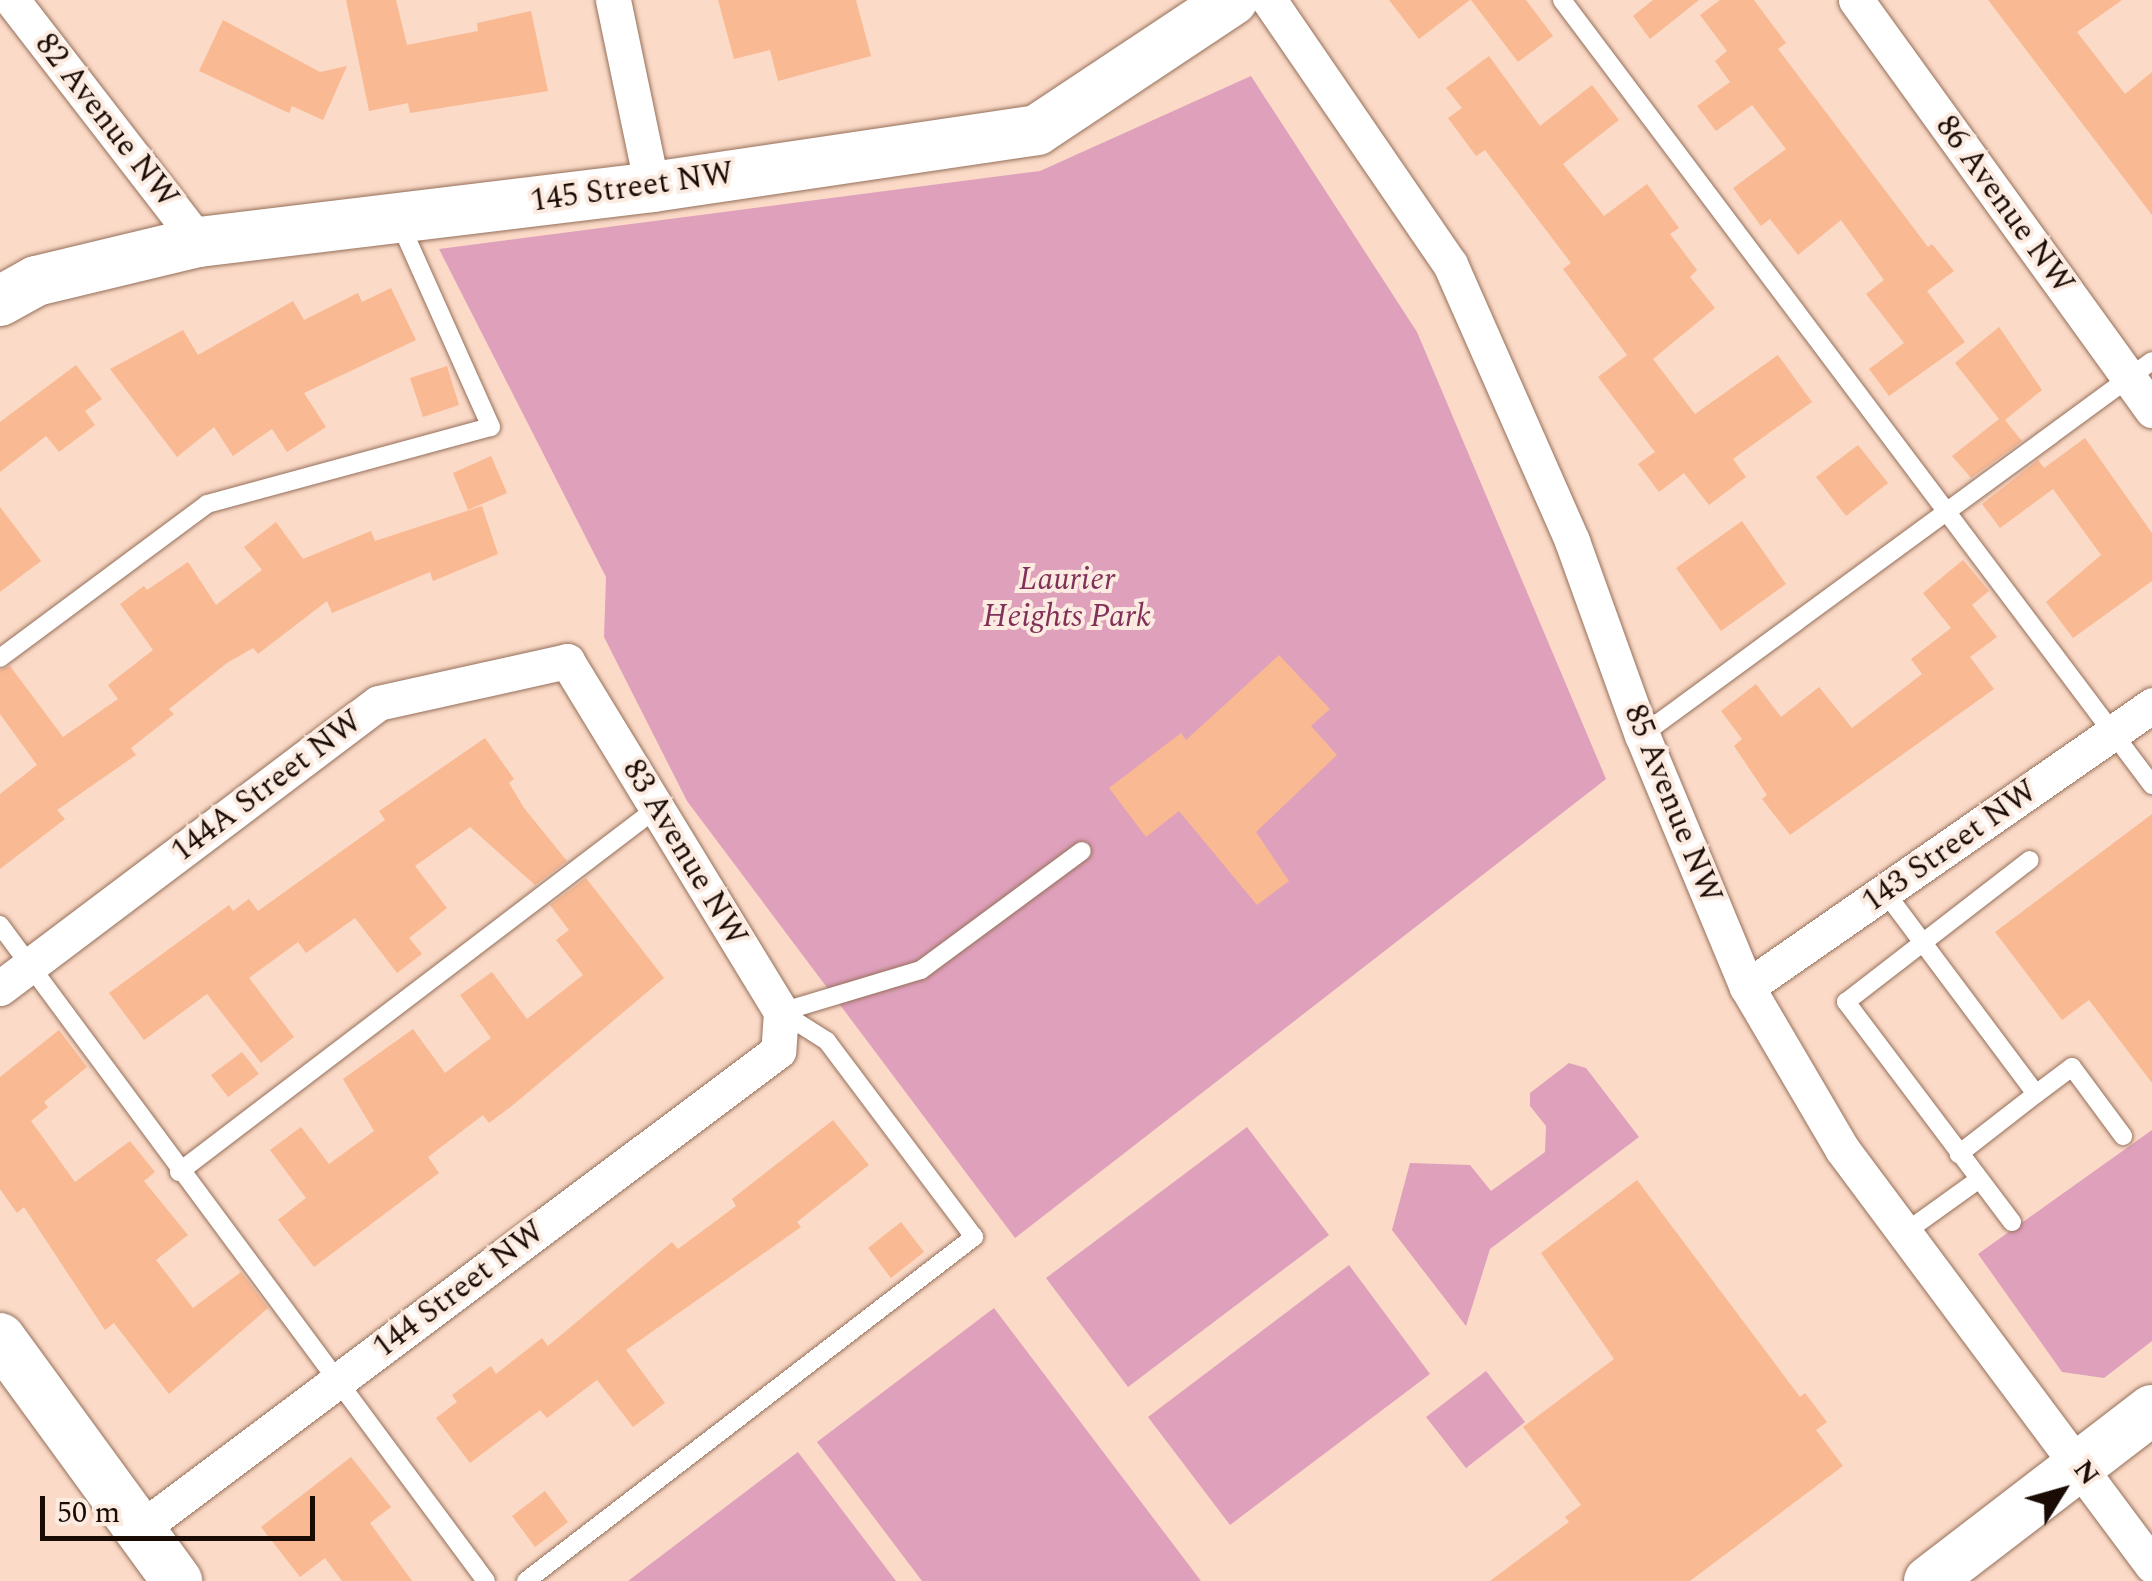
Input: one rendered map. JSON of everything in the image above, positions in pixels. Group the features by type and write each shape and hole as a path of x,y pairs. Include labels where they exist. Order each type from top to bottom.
{"street":[{"name":"82 Avenue NW","path":"12,0 199,242"},
{"path":"614,0 652,187"},
{"name":"145 Street NW","path":"0,301 36,281 199,242 652,187 1038,130 1233,0"},
{"name":"85 Avenue NW","path":"1269,0 1450,264 1572,541 1642,736 1747,987 1842,1149 2152,1565"},
{"name":"86 Avenue NW","path":"1856,0 2140,370 2152,410"},
{"name":"83 Avenue NW","path":"567,660 782,1012"},
{"name":"144A Street NW","path":"0,988 378,704 567,660"},
{"name":"143 Street NW","path":"1747,987 2152,705"},
{"name":"144 Street NW","path":"140,1529 778,1050 782,1012"},
{"path":"0,1338 177,1581"},
{"path":"1929,1581 2152,1410"}],"lane":[{"path":"1562,0 2152,786"},
{"path":"0,658 206,504 490,427 398,218"},
{"path":"1642,736 1944,510 2140,370"},
{"path":"179,1172 657,808"},
{"path":"782,1012 922,970 1082,851"},
{"path":"2012,1222 1846,1002 2030,860"},
{"path":"1885,892 2036,1094"},
{"path":"0,925 334,1384 486,1581"},
{"path":"526,1581 974,1238 828,1041 782,1012"},
{"path":"1960,1154 2072,1067 2122,1136"},
{"path":"1907,1232 1978,1180"}],"green space":[{"name":"Laurier Heights Park","path":"1251,76 1417,332 1606,779 1015,1238 687,801 604,637 606,577 439,249 1040,171"},
{"path":"1569,1063 1586,1068 1639,1137 1490,1249 1466,1326 1392,1230 1410,1163 1470,1165 1491,1191 1545,1152 1546,1126 1530,1106 1530,1093"},
{"path":"1247,1127 1329,1235 1128,1387 1046,1278"},
{"path":"2152,1130 2152,1341 2104,1378 2062,1372 1978,1254"},
{"path":"1349,1265 1430,1374 1230,1525 1148,1417"},
{"path":"994,1308 1201,1581 922,1581 817,1442"},
{"path":"1486,1371 1525,1422 1466,1468 1426,1417"},
{"path":"798,1452 896,1581 628,1581"}],"building":[{"path":"346,0 396,0 407,45 478,31 477,23 531,11 548,91 410,113 408,103 369,111"},
{"path":"718,0 856,0 871,56 778,81 770,50 734,59"},
{"path":"1389,0 1470,0 1419,39"},
{"path":"1471,0 1526,0 1553,36 1518,62"},
{"path":"1653,0 1699,0 1650,39 1633,16"},
{"path":"1720,0 1754,0 1786,43 1778,49 1928,247 1932,244 1954,271 1927,291 1965,342 1889,396 1869,369 1904,343 1866,294 1884,280 1841,220 1798,255 1770,219 1761,226 1733,188 1786,149 1752,105 1716,131 1697,106 1730,82 1715,61 1727,51 1700,15"},
{"path":"1988,0 2122,0 2077,32 2125,94 2152,72 2152,215"},
{"path":"223,20 320,72 347,66 323,120 292,106 289,113 199,71"},
{"path":"1489,56 1540,126 1592,85 1619,120 1563,164 1604,216 1647,184 1679,228 1670,234 1697,270 1690,277 1715,308 1653,359 1695,414 1778,355 1812,402 1733,459 1746,477 1709,505 1684,473 1659,492 1638,464 1655,452 1598,377 1627,355 1563,269 1571,263 1485,150 1476,156 1448,118 1462,108 1446,88"},
{"path":"391,288 416,340 304,393 326,427 287,452 272,429 233,456 214,427 177,457 110,369 183,330 198,355 293,301 304,320 358,293 362,302"},
{"path":"1999,327 2042,390 2005,420 2022,441 1971,478 1952,456 1999,419 1955,363"},
{"path":"76,365 102,399 85,411 95,425 59,452 46,436 0,472 0,422"},
{"path":"447,366 459,405 423,417 410,378"},
{"path":"2085,438 2152,533 2152,581 2073,638 2046,602 2101,555 2053,489 2000,528 1982,504 2038,460 2044,468"},
{"path":"1858,445 1888,483 1846,516 1816,477"},
{"path":"491,456 507,493 468,510 453,473"},
{"path":"482,506 498,554 433,581 430,572 332,613 327,601 258,654 253,648 227,663 169,709 174,714 131,748 136,755 57,810 65,819 0,869 0,794 37,765 0,714 0,670 10,666 63,737 118,699 108,685 153,650 120,604 144,586 147,590 188,562 216,605 262,570 244,547 276,522 303,559 371,531 375,541"},
{"path":"0,507 41,561 0,592"},
{"path":"1742,521 1786,584 1721,631 1676,568"},
{"path":"1963,560 1989,591 1972,605 1997,637 1970,657 1994,689 1790,835 1762,799 1767,795 1734,746 1742,739 1721,711 1756,684 1781,717 1819,687 1852,728 1922,674 1911,659 1951,628 1923,593"},
{"path":"1279,655 1330,709 1311,726 1337,755 1256,832 1289,881 1257,905 1179,811 1146,837 1109,788 1181,733 1186,740"},
{"path":"485,738 514,779 509,783 524,808 567,861 535,885 470,827 415,866 447,908 409,938 422,954 397,973 355,918 306,953 298,942 249,978 294,1037 261,1063 207,994 144,1040 109,993 229,905 233,911 249,899 258,911 385,820 379,811"},
{"path":"2152,814 2152,1083 2089,1000 2062,1020 1995,932"},
{"path":"586,878 664,978 513,1105 489,1123 483,1115 428,1157 439,1173 314,1267 278,1220 306,1198 270,1150 301,1127 329,1164 374,1131 343,1079 413,1029 445,1073 491,1038 460,995 492,972 527,1019 583,975 556,940 569,930 550,905"},
{"path":"59,1030 87,1067 44,1102 48,1107 31,1121 75,1182 130,1141 155,1172 144,1181 188,1235 156,1260 193,1308 241,1272 268,1308 169,1394 114,1323 105,1330 24,1207 17,1213 0,1189 0,1077"},
{"path":"242,1052 259,1074 228,1097 211,1075"},
{"path":"833,1120 869,1165 797,1222 801,1227 626,1350 665,1403 633,1427 597,1380 547,1418 540,1410 470,1463 436,1418 457,1402 452,1395 491,1366 496,1374 542,1338 548,1346 672,1242 678,1249 736,1206 732,1199"},
{"path":"1637,1180 1800,1397 1805,1393 1827,1422 1816,1430 1843,1466 1690,1581 1490,1581 1569,1522 1565,1517 1581,1505 1523,1427 1614,1359 1541,1253"},
{"path":"901,1222 924,1252 891,1278 868,1248"},
{"path":"351,1457 391,1507 370,1523 412,1581 342,1581 325,1558 300,1577 261,1527"},
{"path":"545,1491 568,1522 535,1547 512,1516"}]}
